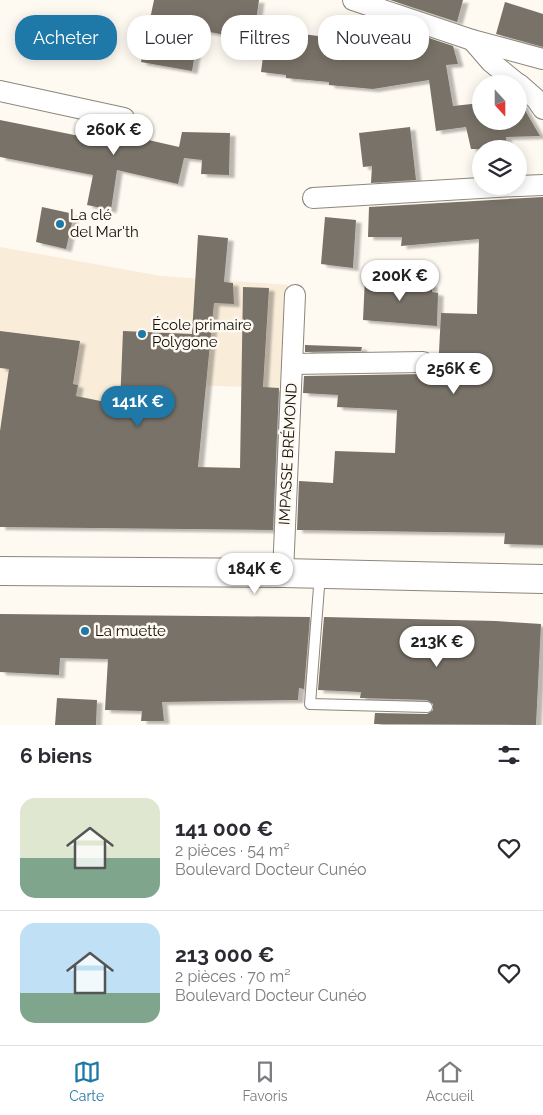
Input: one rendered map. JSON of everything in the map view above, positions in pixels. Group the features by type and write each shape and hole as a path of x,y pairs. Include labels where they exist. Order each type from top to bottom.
{"main road":[{"path":"0,571 283,573 543,578"}],"street":[{"path":"353,0 472,40 543,59"},
{"path":"472,40 490,62 507,75"},
{"path":"0,91 124,118"},
{"path":"528,92 536,99 543,110"},
{"path":"527,186 543,185"},
{"path":"313,198 472,189"},
{"name":"IMPASSE BRÉMOND","path":"283,573 295,295"},
{"name":"IMPASSE BRÉMOND","path":"292,364 423,362"}],"lane":[{"path":"320,574 310,704 427,707"}],"shaded area":[{"name":"École primaire Polygone","path":"0,247 161,276 288,285 281,388 187,385 139,408 92,400 0,440"}],"building":[{"path":"154,0 259,0 257,15 221,15 221,34 211,32 211,15 151,15"},
{"path":"390,0 463,0 457,22"},
{"path":"505,2 543,14 543,47 496,34"},
{"path":"308,35 318,36 318,60 429,60 429,38 453,46 458,64 446,65 453,106 472,104 472,130 528,130 528,115 540,136 506,137 506,140 472,140 471,149 466,127 436,131 429,80 373,89 329,85 329,82 286,78 286,75 261,72 263,60 308,60"},
{"path":"141,60 194,60 192,71 141,62"},
{"path":"0,120 99,140 101,135 121,139 122,134 179,147 182,132 230,133 229,175 201,174 202,160 184,158 178,184 117,170 111,210 87,205 93,175 0,157"},
{"path":"410,127 416,180 371,183 372,166 363,167 359,133"},
{"path":"543,197 543,545 504,544 505,533 297,530 299,481 333,483 335,451 395,453 397,410 337,407 338,395 303,393 304,376 423,374 438,371 441,313 477,314 479,239 401,246 402,237 368,237 369,207"},
{"name":"La clé del Mar'th","path":"42,207 74,214 66,249 36,242"},
{"path":"325,217 356,220 353,268 321,264"},
{"path":"198,235 228,238 224,282 233,283 234,304 214,303 198,467 240,468 243,287 269,288 263,387 279,388 273,530 0,527 0,431 9,369 0,368 0,331 80,341 73,384 78,385 76,396 120,405 123,331 192,334"},
{"path":"365,277 412,280 412,283 432,284 432,292 438,293 437,326 363,320"},
{"path":"305,345 362,347 361,351 305,352"},
{"path":"0,614 310,617 304,689 299,688 298,700 162,702 164,721 141,721 142,711 105,710 108,659 60,658 59,675 0,672"},
{"path":"324,617 496,621 541,624 536,725 374,724 375,713 427,714 433,710 433,704 427,700 360,698 361,692 318,690"},
{"path":"57,698 97,700 96,725 55,725"}],"place":[{"name":"La clé del Mar'th","path":"60,224"},
{"name":"École primaire Polygone","path":"142,334"},
{"name":"La muette","path":"85,631"}]}
